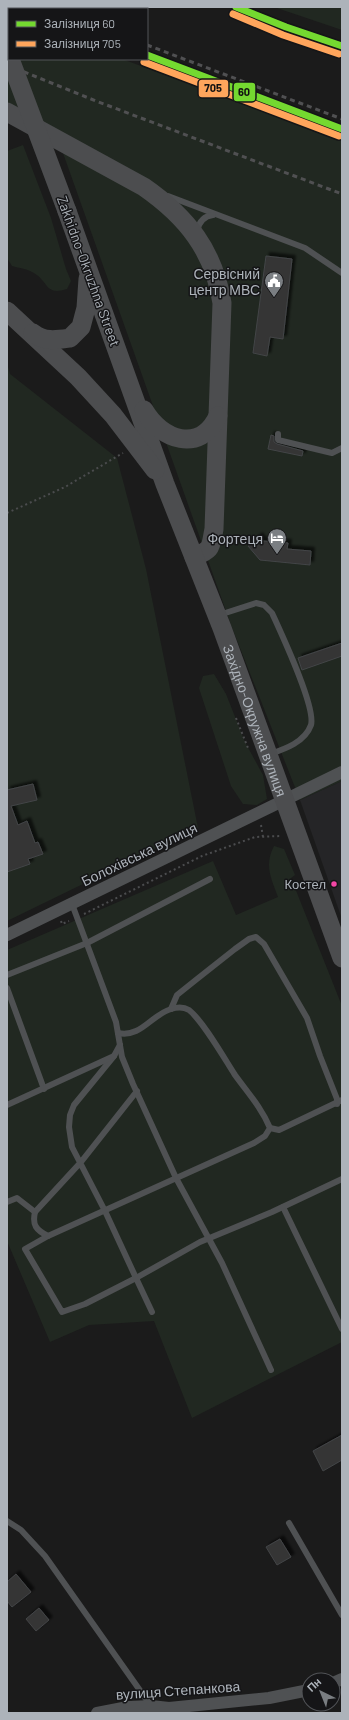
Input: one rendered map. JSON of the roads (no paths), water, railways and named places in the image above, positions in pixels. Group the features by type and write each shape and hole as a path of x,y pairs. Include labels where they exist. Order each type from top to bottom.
{"main road":[{"name":"Zakhidno-Okruzhna Street","path":"10,60 67,211 165,484"},
{"path":"7,112 144,187 174,210 190,228 213,266 219,282 222,303 214,529 208,552 194,557"},
{"path":"11,315 38,337 50,341 70,338 81,327 86,308 88,272"},
{"path":"11,315 78,377 113,415 165,484"},
{"path":"133,393 145,413 157,427 168,436 177,439 198,437 214,424 218,416"},
{"name":"Західно-Окружна вулиця","path":"165,484 217,616 309,864 342,958"}],"street":[{"name":"Болохівська вулиця","path":"7,935 342,772"},
{"name":"вулиця Степанкова","path":"97,1713 128,1707 151,1706 170,1711 268,1698 301,1692"}],"lane":[{"path":"144,187 305,248 342,274"},
{"path":"198,240 196,232 198,225 205,217 214,214"},
{"path":"278,434 278,440 312,449 332,453 342,448"},
{"path":"217,616 256,603 264,605 272,613 309,704 311,725 306,734 288,748 268,754"},
{"path":"7,975 87,943 210,879"},
{"path":"72,904 78,917 94,967 116,1022 122,1057 176,1178 222,1263 271,1370"},
{"path":"171,1009 177,995 235,948 249,939 256,937 264,944 307,1018 320,1056 339,1102 279,1130 270,1128"},
{"path":"7,988 44,1089"},
{"path":"118,1033 125,1034 138,1031 171,1009 180,1007 188,1010 201,1024 236,1076 264,1112 270,1128"},
{"path":"120,1045 114,1056 74,1105 70,1115 69,1127 72,1147 105,1211 152,1312"},
{"path":"7,1105 114,1056"},
{"path":"48,1236 35,1227 33,1220 34,1212 81,1162 137,1091"},
{"path":"270,1128 265,1136 254,1143 48,1236 25,1248 62,1312 85,1304 136,1278 188,1248 342,1179"},
{"path":"7,1202 17,1198 34,1212"},
{"path":"283,1206 342,1329"},
{"path":"7,1521 22,1530 45,1556 151,1706"},
{"path":"289,1523 342,1615"}],"railway":[{"path":"148,45 342,119"},
{"path":"7,65 96,101 342,194"}],"rail line":[{"name":"60","path":"236,7 286,27 342,46"},
{"name":"705","path":"233,14 283,35 339,54"},
{"name":"60","path":"148,55 342,129"},
{"name":"705","path":"144,62 339,136"}],"place":[{"name":"Сервісний центр МВС","path":"274,298"},
{"name":"Фортеця","path":"277,555"},
{"name":"Костел","path":"334,884"}]}
